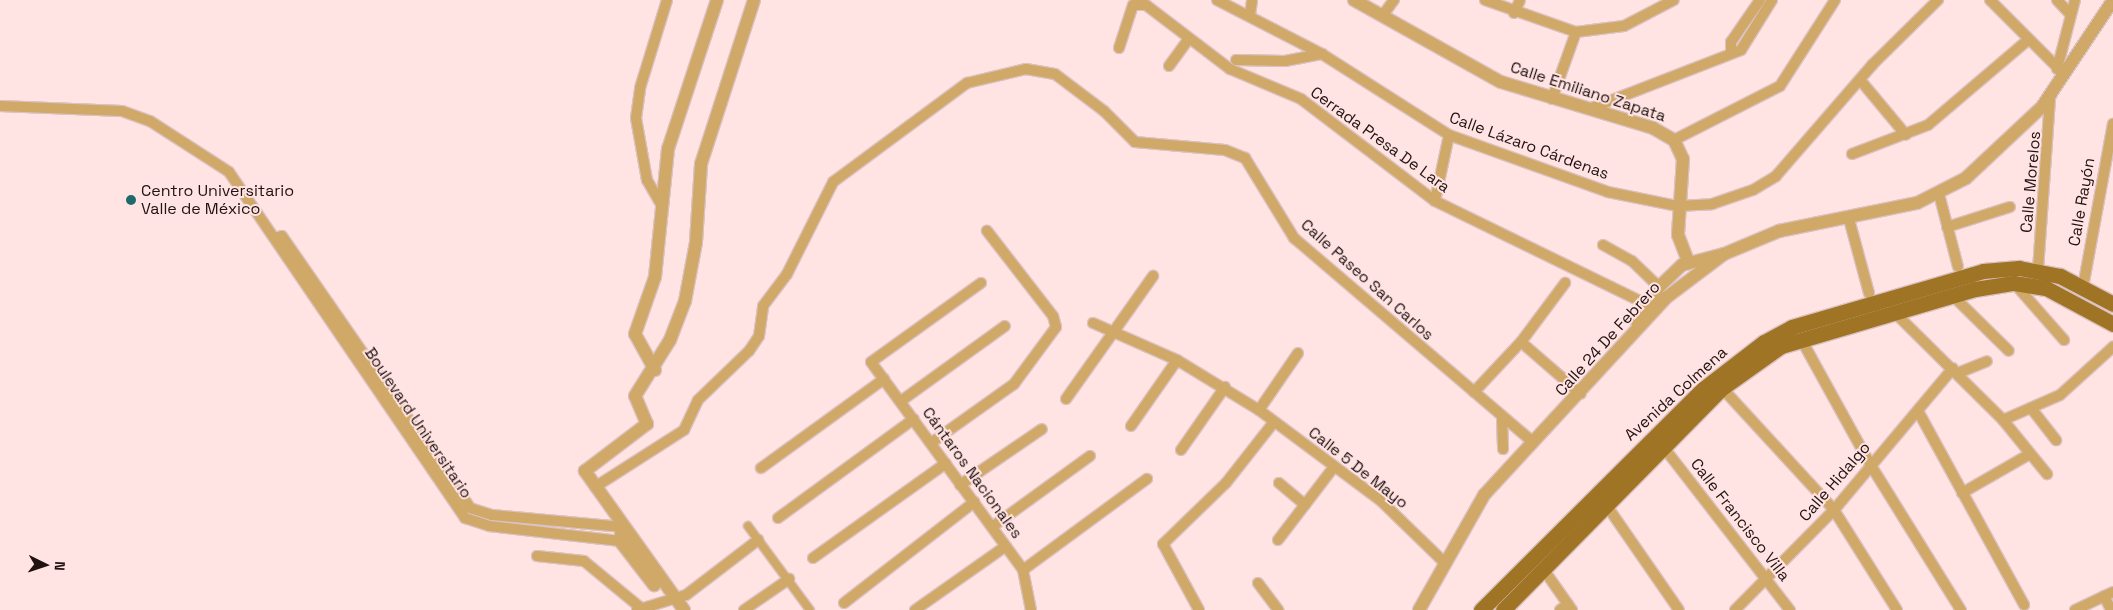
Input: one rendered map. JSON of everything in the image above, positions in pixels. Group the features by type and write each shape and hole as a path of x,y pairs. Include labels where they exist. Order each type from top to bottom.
{"main road":[{"name":"Avenida Colmena","path":"1481,610 1546,549 1654,435 1764,342 1828,313 1983,271 2038,270 2083,287 2113,304"},
{"name":"Avenida Colmena","path":"1503,610 1665,449 1722,388 1769,353 1801,339 1894,312 1953,296 2014,283 2046,288 2113,324"}],"street":[{"path":"662,206 648,180 636,118 640,88 667,0"},
{"path":"655,370 636,334 655,277 668,149 717,0"},
{"path":"672,602 586,474 587,466 647,424 636,396 655,370 685,301 696,242 701,164 754,0"},
{"path":"1217,0 1250,15 1252,0"},
{"name":"Calle Emiliano Zapata","path":"1354,0 1384,15 1501,82 1653,128 1674,140 1683,159 1677,206 1678,235 1688,261"},
{"path":"1384,15 1394,0"},
{"path":"1485,0 1514,13 1576,32 1624,26 1674,0"},
{"path":"1514,13 1520,0"},
{"path":"1731,53 1731,42 1760,0"},
{"path":"1589,109 1741,50 1772,0"},
{"path":"1674,140 1780,86 1835,0"},
{"name":"Calle Lázaro Cárdenas","path":"1250,15 1322,54 1449,135 1608,192 1677,206 1712,204 1753,190 1776,176 1800,153 1816,125 1938,0"},
{"path":"1990,0 2056,66 2062,79"},
{"path":"2056,0 2069,13"},
{"path":"2056,66 2069,13 2075,0"},
{"name":"Calle 24 De Febrero","path":"1419,610 1443,561 1484,495 1581,394 1667,297 1724,254 1793,226 1849,219 1939,194 1966,178 2006,145 2050,97 2109,15 2113,0"},
{"name":"Cerrada Presa De Lara","path":"1119,48 1137,3 1189,38 1230,69 1301,100 1435,202 1646,304"},
{"path":"1552,99 1576,32"},
{"path":"1169,66 1189,38"},
{"path":"1852,154 1928,126 2028,40"},
{"path":"1236,60 1284,61 1322,54"},
{"name":"Calle Paseo San Carlos","path":"595,487 684,430 698,400 754,345 760,314 787,274 833,182 972,80 1043,70 1078,90 1136,142 1224,150 1244,158 1294,238 1502,418 1533,442"},
{"path":"1861,81 1906,135"},
{"name":"Calle Morelos","path":"2038,270 2050,97"},
{"name":"Boulevard Universitario","path":"0,106 122,111 150,121 229,172 275,238 282,236 464,518 489,526 620,542"},
{"name":"Calle Rayón","path":"2083,287 2108,165 2113,124"},
{"path":"1435,202 1449,135"},
{"path":"1939,194 1946,227 1958,267"},
{"path":"1946,227 2010,207"},
{"path":"1849,219 1869,293"},
{"path":"932,443 1014,384 1056,327 1053,316 987,231"},
{"path":"1603,245 1632,260 1659,287"},
{"path":"1632,338 1646,304 1659,287 1688,261 1724,254"},
{"path":"1066,399 1115,333 1153,276"},
{"name":"Cántaros Nacionales","path":"981,282 871,362 902,401 960,485 1023,570 1031,610"},
{"path":"1474,392 1521,342 1565,283"},
{"path":"2014,283 2064,340"},
{"path":"1953,296 2009,351"},
{"path":"1894,312 1956,371 2003,420 2028,455 2047,474"},
{"name":"Calle 5 De Mayo","path":"1093,323 1177,360 1225,387 1260,410 1333,468 1381,501 1443,561"},
{"path":"902,401 1005,326"},
{"path":"1801,339 1870,464 1962,610"},
{"path":"1521,342 1581,394"},
{"path":"2003,420 2060,395 2113,347"},
{"path":"1260,410 1298,353"},
{"path":"1131,426 1177,360"},
{"path":"1956,371 1987,362"},
{"name":"Calle Hidalgo","path":"1734,610 1834,510 1870,464 1956,371"},
{"path":"761,468 884,379"},
{"path":"1181,450 1225,387"},
{"path":"1722,388 1834,510 1897,610"},
{"name":"Boulevard Universitario","path":"391,404 476,512 622,527"},
{"path":"2031,408 2056,440"},
{"path":"1918,411 2024,605"},
{"path":"1502,418 1503,449"},
{"path":"778,518 914,419"},
{"path":"1199,610 1170,564 1165,539 1226,484 1274,422"},
{"path":"960,485 1042,429"},
{"name":"Calle Francisco Villa","path":"1665,449 1767,576 1790,610"},
{"path":"1962,493 2028,455"},
{"path":"992,527 1090,456"},
{"path":"813,558 946,463"},
{"path":"1278,540 1333,468"},
{"path":"1023,570 1147,480"},
{"path":"1279,484 1305,504"},
{"path":"844,603 974,502"},
{"path":"1607,506 1678,610"},
{"path":"748,526 810,610"},
{"path":"622,527 620,542 672,602 684,610"},
{"path":"538,556 584,562 639,609 672,602 686,595 758,540"},
{"path":"915,610 1006,546"},
{"path":"1544,570 1567,608"},
{"path":"744,610 788,580"},
{"path":"1258,583 1278,610"},
{"path":"2075,610 2109,594 2111,610"}],"place":[{"name":"Centro Universitario Valle de México","path":"131,200"}]}
